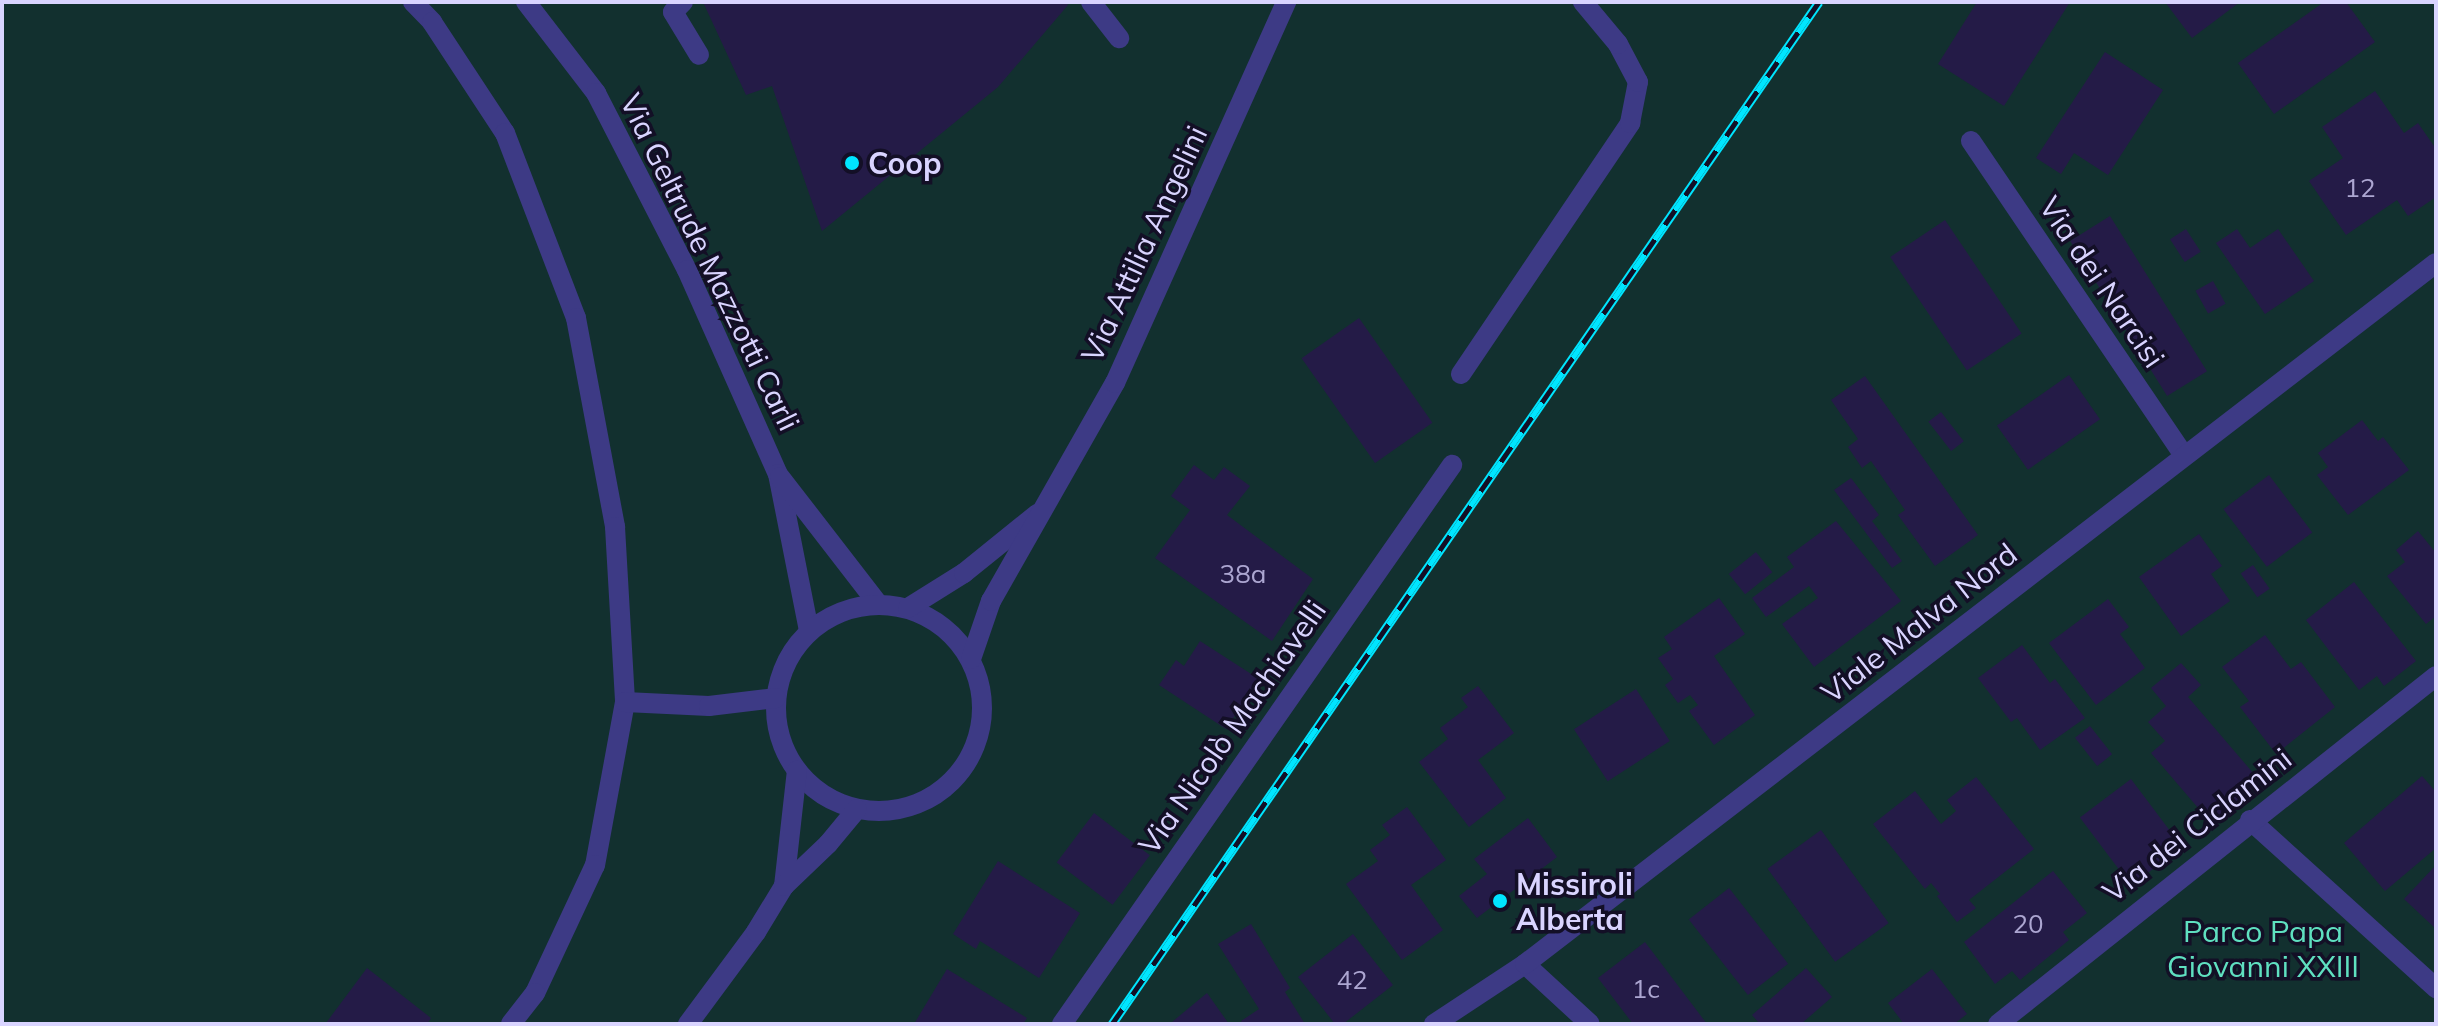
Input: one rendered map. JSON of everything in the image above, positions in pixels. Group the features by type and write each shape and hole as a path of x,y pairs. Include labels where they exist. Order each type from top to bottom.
{"street":[{"path":"413,2 432,22 505,133 576,318 615,527 625,702 595,865 535,993 511,1024"},
{"name":"Via Geltrude Mazzotti Carli","path":"526,2 596,93 687,270 778,474 809,631"},
{"path":"683,2 673,12 699,55"},
{"path":"1091,2 1119,38"},
{"name":"Via Attilia Angelini","path":"971,659 991,601 1115,383 1286,2"},
{"path":"1461,374 1630,123 1638,82 1618,44 1583,2"},
{"name":"Via dei Narcisi","path":"1971,141 2184,456"},
{"name":"Viale Malva Nord","path":"1434,1024 1525,964 2436,263"},
{"name":"Via Nicolò Machiavelli","path":"1062,1024 1452,465"},
{"name":"Via Geltrude Mazzotti Carli","path":"778,474 878,604"},
{"name":"Via Attilia Angelini","path":"908,608 964,573 1047,507"},
{"path":"878,604 908,608 933,620 955,637 971,659 980,687 982,716 976,745 961,771 941,791 914,805 886,811 857,809 824,795 797,771 784,749 777,725 776,698 781,673 793,650 809,631 829,616 853,607 878,604"},
{"name":"Via dei Ciclamini","path":"2010,1021 2250,820 2436,676"},
{"path":"625,702 709,706 776,698"},
{"path":"784,886 797,771"},
{"path":"688,1024 756,932 784,886 828,844 857,809"},
{"path":"2250,820 2436,988"},
{"path":"1525,964 1590,1024"}],"green space":[{"name":"Parco Papa Giovanni XXIII","path":"2,2 2436,2 2436,1024 2,1024"}],"building":[{"name":"Coop","path":"703,2 1066,2 1068,5 998,87 822,231 772,86 746,95"},
{"path":"1977,2 2070,2 2004,106 1938,64"},
{"path":"2165,2 2240,2 2192,38"},
{"path":"2324,2 2346,2 2375,42 2274,114 2238,63"},
{"path":"2105,52 2163,90 2108,175 2074,153 2061,174 2036,158"},
{"path":"2375,91 2404,133 2418,123 2436,149 2436,197 2408,216 2397,200 2346,235 2309,181 2343,158 2322,127"},
{"path":"2110,216 2207,371 2167,396 2070,241"},
{"path":"1945,220 2022,334 1967,370 1890,257"},
{"path":"2186,229 2201,252 2185,262 2170,239"},
{"path":"2237,229 2250,248 2278,229 2314,281 2265,314 2216,243"},
{"path":"2213,281 2226,304 2208,313 2196,291"},
{"path":"1359,318 1432,423 1375,463 1302,358"},
{"path":"2069,375 2100,419 2028,470 1997,425"},
{"path":"1865,376 1978,535 1935,566 1898,515 1905,510 1871,461 1862,468 1848,447 1858,439 1831,400"},
{"path":"1941,412 1964,441 1951,451 1928,422"},
{"path":"2362,420 2378,441 2383,437 2409,470 2348,515 2317,475 2328,467 2318,453"},
{"path":"1194,465 1214,480 1224,467 1250,486 1227,515 1313,579 1272,641 1155,558 1190,510 1171,496"},
{"path":"2269,475 2312,533 2267,567 2223,509"},
{"path":"1851,478 1879,515 1872,521 1902,561 1892,568 1834,490"},
{"path":"1836,521 1901,601 1814,667 1782,624 1818,598 1809,586 1766,617 1752,598 1794,567 1787,557"},
{"path":"2418,531 2436,553 2436,616 2426,624 2387,576 2405,562 2396,550"},
{"path":"2199,534 2222,566 2211,574 2230,601 2181,636 2139,577"},
{"path":"1756,552 1772,572 1745,594 1729,574"},
{"path":"2253,565 2270,589 2257,597 2241,574"},
{"path":"2354,582 2416,661 2384,686 2377,676 2359,690 2306,620"},
{"path":"1719,598 1745,634 1714,656 1755,715 1714,745 1689,711 1698,705 1690,695 1678,703 1665,685 1673,679 1658,658 1672,649 1664,637"},
{"path":"2108,599 2129,627 2120,634 2145,668 2096,705 2049,643"},
{"path":"2265,635 2291,669 2301,662 2335,707 2276,754 2240,707 2249,701 2222,667"},
{"path":"1200,641 1259,679 1226,729 1159,685 1176,660 1184,666"},
{"path":"2022,645 2050,683 2055,679 2085,718 2040,750 2017,718 2011,722 1978,678"},
{"path":"2181,663 2201,685 2188,697 2260,781 2211,823 2151,753 2165,741 2148,722 2166,706 2151,688"},
{"path":"1478,686 1514,733 1478,760 1506,798 1469,827 1419,762 1448,739 1440,728 1468,707 1461,698"},
{"path":"1636,689 1670,741 1608,781 1574,729"},
{"path":"2090,726 2112,754 2097,766 2075,738"},
{"path":"2422,776 2436,792 2436,848 2385,891 2344,843"},
{"path":"1976,777 2034,849 1969,900 1976,908 1957,922 1931,883 1925,889 1873,824 1915,791 1941,824 1956,811 1947,800"},
{"path":"2131,779 2182,847 2131,885 2080,818"},
{"path":"1407,807 1446,860 1411,885 1443,930 1402,960 1346,884 1378,861 1370,850 1390,835 1382,825"},
{"path":"1094,813 1150,855 1113,905 1057,863"},
{"path":"1528,818 1557,857 1477,918 1459,896 1487,874 1474,859"},
{"path":"1821,830 1889,923 1835,962 1768,869"},
{"path":"998,861 1080,913 1039,978 980,941 976,949 953,934"},
{"path":"2436,865 2436,929 2404,899"},
{"path":"2053,871 2087,913 2063,932 2069,940 2020,980 2012,971 1995,984 1964,942"},
{"path":"1729,888 1788,964 1748,995 1689,919"},
{"path":"1251,924 1290,988 1285,992 1305,1024 1243,1024 1241,1021 1259,1009 1218,944"},
{"path":"1353,934 1393,985 1343,1024 1335,1024 1298,977"},
{"path":"1645,942 1707,1024 1633,1024 1598,978"},
{"path":"367,968 431,1018 427,1024 326,1023"},
{"path":"1806,968 1832,997 1801,1024 1760,1024 1752,1015"},
{"path":"947,969 1027,1018 1023,1024 914,1024"},
{"path":"1932,969 1967,1014 1954,1024 1904,1024 1888,1003"},
{"path":"1207,993 1229,1024 1172,1022"}],"railway":[{"path":"1112,1024 1819,2"}],"place":[{"name":"Coop","path":"852,163"},
{"name":"Missiroli Alberta","path":"1500,901"}]}
